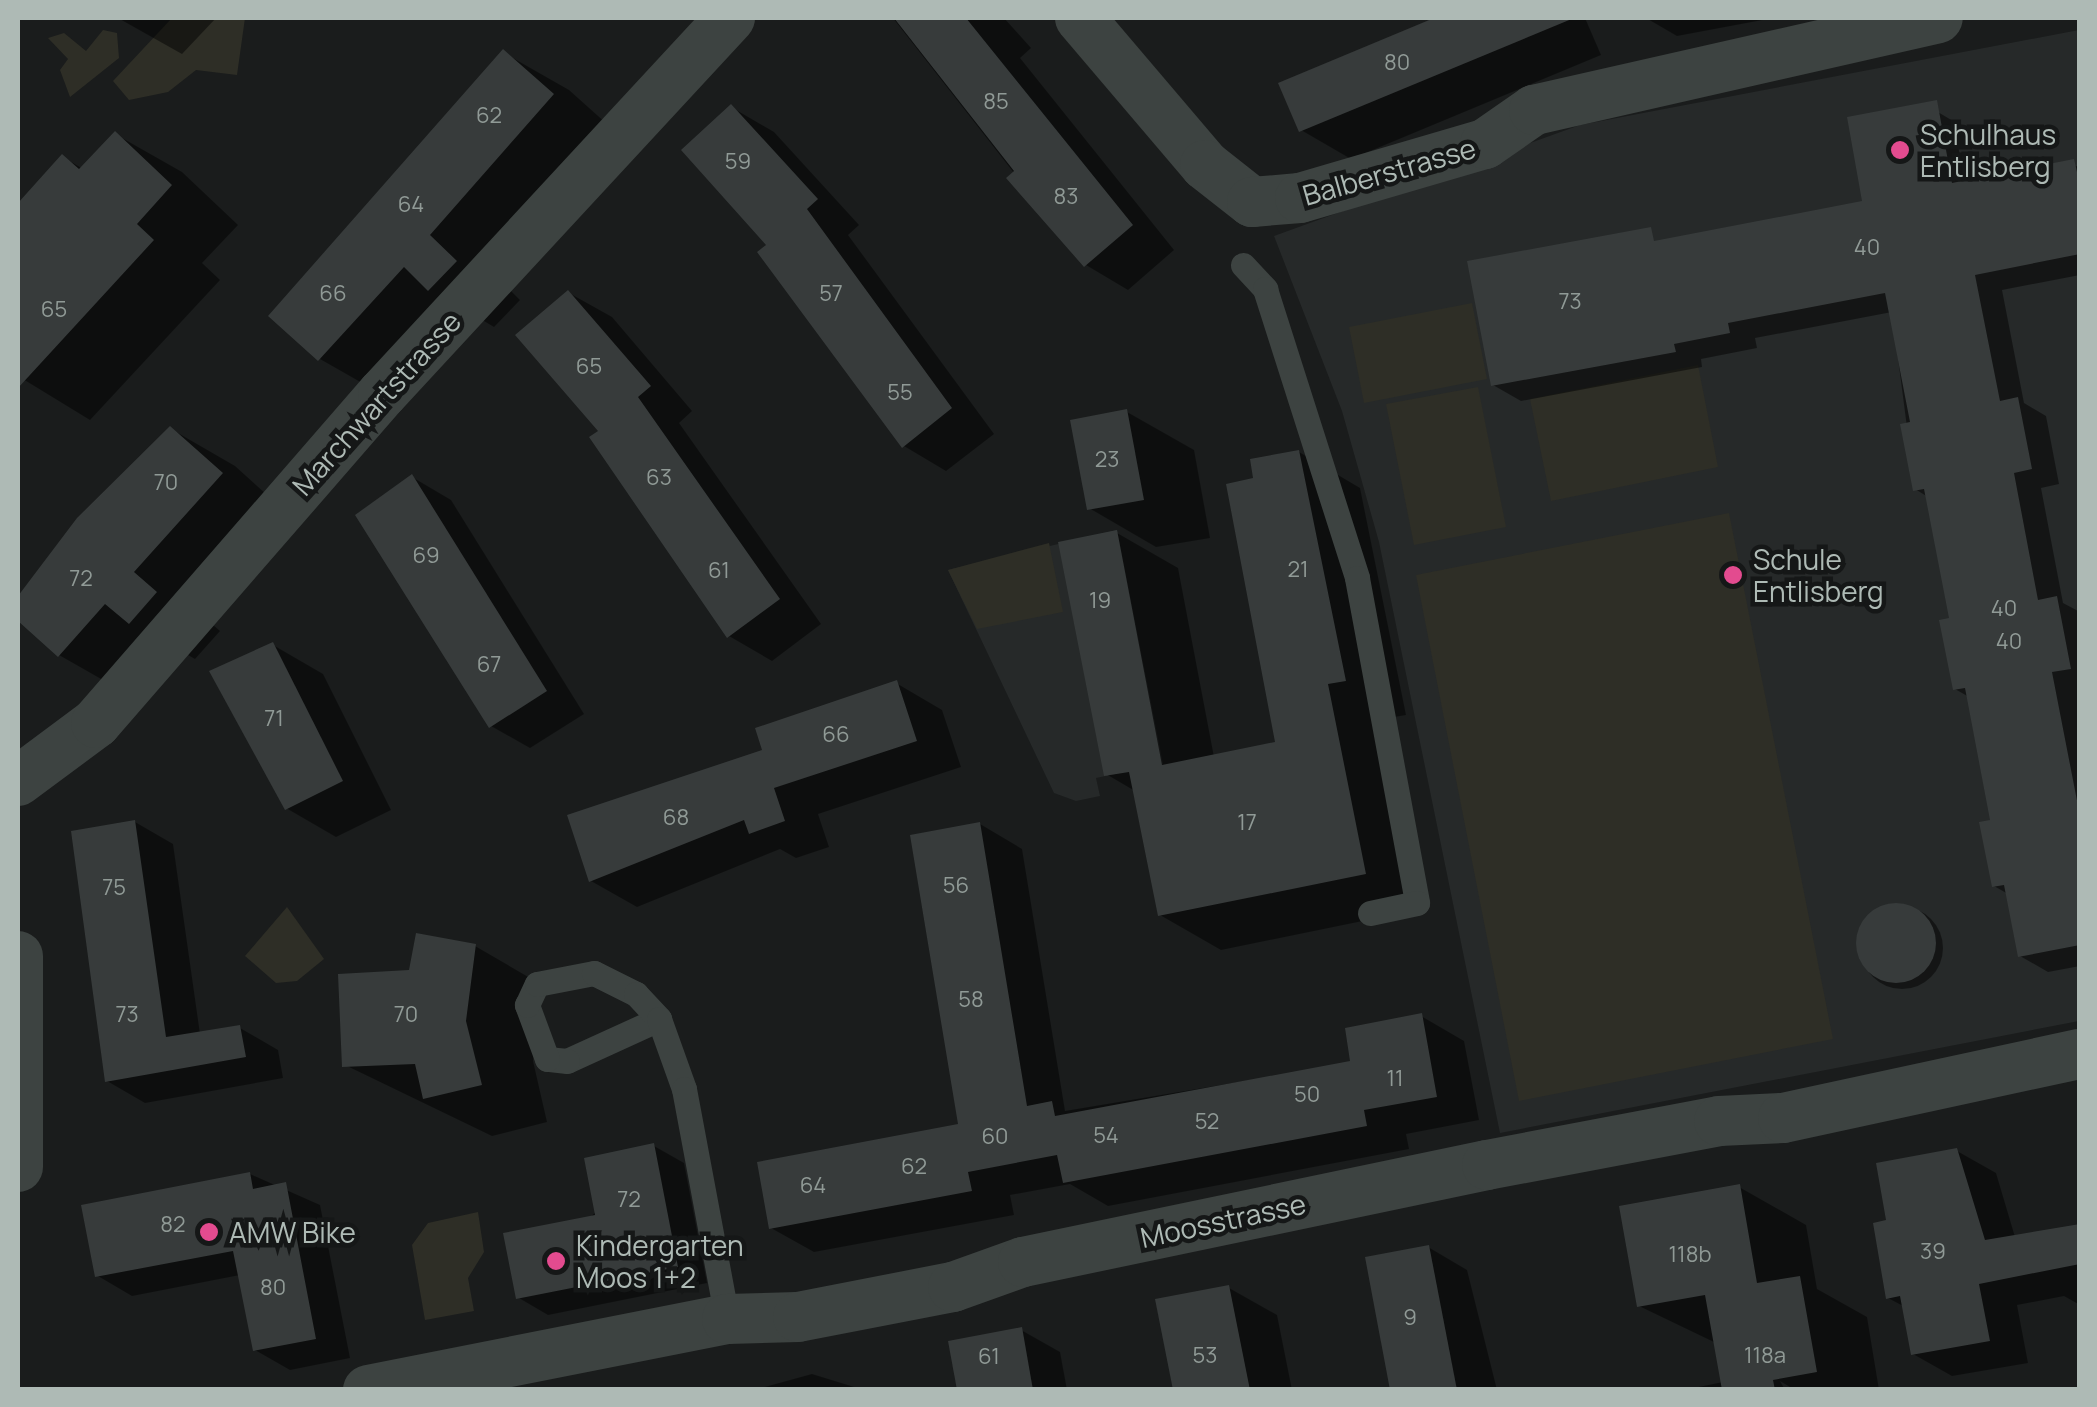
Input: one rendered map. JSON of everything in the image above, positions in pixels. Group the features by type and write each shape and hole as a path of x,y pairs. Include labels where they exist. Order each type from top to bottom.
{"street":[{"name":"Marchwartstrasse","path":"18,781 96,723 383,392 730,18"},
{"name":"Balberstrasse","path":"1080,18 1205,165 1252,202 1300,198 1470,149 1534,110 1938,18"},
{"path":"18,956 18,1167"},
{"name":"Moosstrasse","path":"368,1390 727,1318 798,1317 952,1288 1023,1262 1429,1177 1719,1121 1783,1118 2080,1054"}],"lane":[{"path":"1243,266 1265,288 1357,578 1417,903 1370,913"},
{"path":"659,1020 567,1061 547,1059 528,1005 537,984 594,973 636,994 659,1020 684,1089 727,1318"}],"shaded area":[{"path":"172,18 245,18 237,75 196,70 168,92 129,100 113,81"},
{"path":"103,30 117,33 119,58 70,97 60,70 68,59 48,38 64,33 86,51"},
{"name":"Schule Entlisberg","path":"2079,30 2079,1021 1500,1133 1379,542 1342,411 1274,236 1580,125"},
{"path":"1472,303 1487,379 1364,403 1349,327"},
{"path":"1698,365 1718,467 1551,501 1530,399"},
{"path":"1478,387 1506,527 1414,545 1386,404"},
{"path":"1729,513 1833,1039 1519,1101 1416,575"},
{"path":"1117,530 1163,764 1096,778 1100,796 1076,801 1054,793 948,570"},
{"path":"1049,543 1063,612 977,629 948,570"},
{"path":"287,907 324,959 297,981 276,983 245,956"},
{"path":"478,1212 484,1252 468,1278 474,1311 425,1320 412,1245 428,1223"}],"building":[{"path":"894,18 966,18 1133,225 1084,267 1006,178 1014,171"},
{"path":"1434,18 1574,18 1299,132 1278,83"},
{"path":"503,49 554,94 430,235 457,261 428,291 404,267 318,361 268,316"},
{"path":"1937,100 1952,183 2074,159 2080,185 2080,254 1975,275 2000,401 2018,397 2032,469 2014,473 2038,600 2057,596 2071,669 2052,672 2080,816 2080,945 2018,957 2004,885 1992,887 1979,822 1990,820 1965,688 1953,690 1939,620 1949,618 1924,489 1913,491 1900,424 1910,422 1885,293 1728,323 1730,333 1674,344 1676,352 1491,386 1467,261 1651,227 1654,241 1862,201 1847,117"},
{"path":"731,104 818,199 807,209 952,408 902,448 757,252 766,245 681,150"},
{"path":"115,131 172,185 137,224 154,240 18,388 18,203 62,154 79,169"},
{"path":"568,290 651,386 638,397 780,599 727,638 589,437 598,431 515,335"},
{"path":"1127,409 1144,500 1087,510 1070,420"},
{"path":"170,426 223,473 134,572 157,592 129,624 105,604 58,657 18,621 18,596 77,518"},
{"path":"1299,450 1346,681 1328,684 1366,874 1158,916 1129,772 1104,776 1058,542 1117,530 1162,765 1275,742 1226,484 1253,478 1250,459"},
{"path":"412,474 547,691 489,728 355,515"},
{"path":"273,642 343,781 285,810 209,671"},
{"path":"897,680 917,741 774,788 785,821 749,834 744,820 589,882 567,815 762,750 755,728"},
{"path":"135,820 166,1037 240,1025 246,1057 105,1082 71,831"},
{"path":"980,822 1027,1106 1052,1101 1055,1116 1350,1061 1345,1028 1422,1013 1437,1097 1364,1110 1367,1126 1063,1183 1057,1155 968,1172 972,1191 769,1229 757,1162 958,1124 910,835"},
{"path":"1896,903 1911,906 1924,915 1933,928 1933,958 1924,971 1911,980 1896,983 1881,980 1868,971 1859,958 1856,943 1859,928 1868,915 1881,906"},
{"path":"416,933 476,944 466,1021 482,1085 423,1099 415,1064 342,1067 338,974 409,970"},
{"path":"654,1143 678,1267 516,1299 503,1233 595,1215 584,1158"},
{"path":"1957,1148 1985,1240 2080,1224 2080,1264 1979,1284 1990,1341 1911,1355 1900,1296 1886,1299 1873,1223 1886,1220 1876,1163"},
{"path":"250,1172 253,1189 286,1182 316,1339 253,1351 233,1251 95,1277 81,1205"},
{"path":"1740,1184 1757,1283 1800,1276 1817,1372 1773,1380 1775,1390 1722,1390 1705,1295 1637,1307 1619,1206"},
{"path":"1429,1245 1457,1390 1390,1390 1365,1257"},
{"path":"1229,1285 1250,1390 1173,1390 1155,1299"},
{"path":"1022,1327 1033,1390 957,1390 948,1341"}],"place":[{"name":"Schulhaus Entlisberg","path":"1900,150"},
{"name":"Schule Entlisberg","path":"1733,575"},
{"name":"AMW Bike","path":"209,1232"},
{"name":"Kindergarten Moos 1+2","path":"556,1261"}]}
